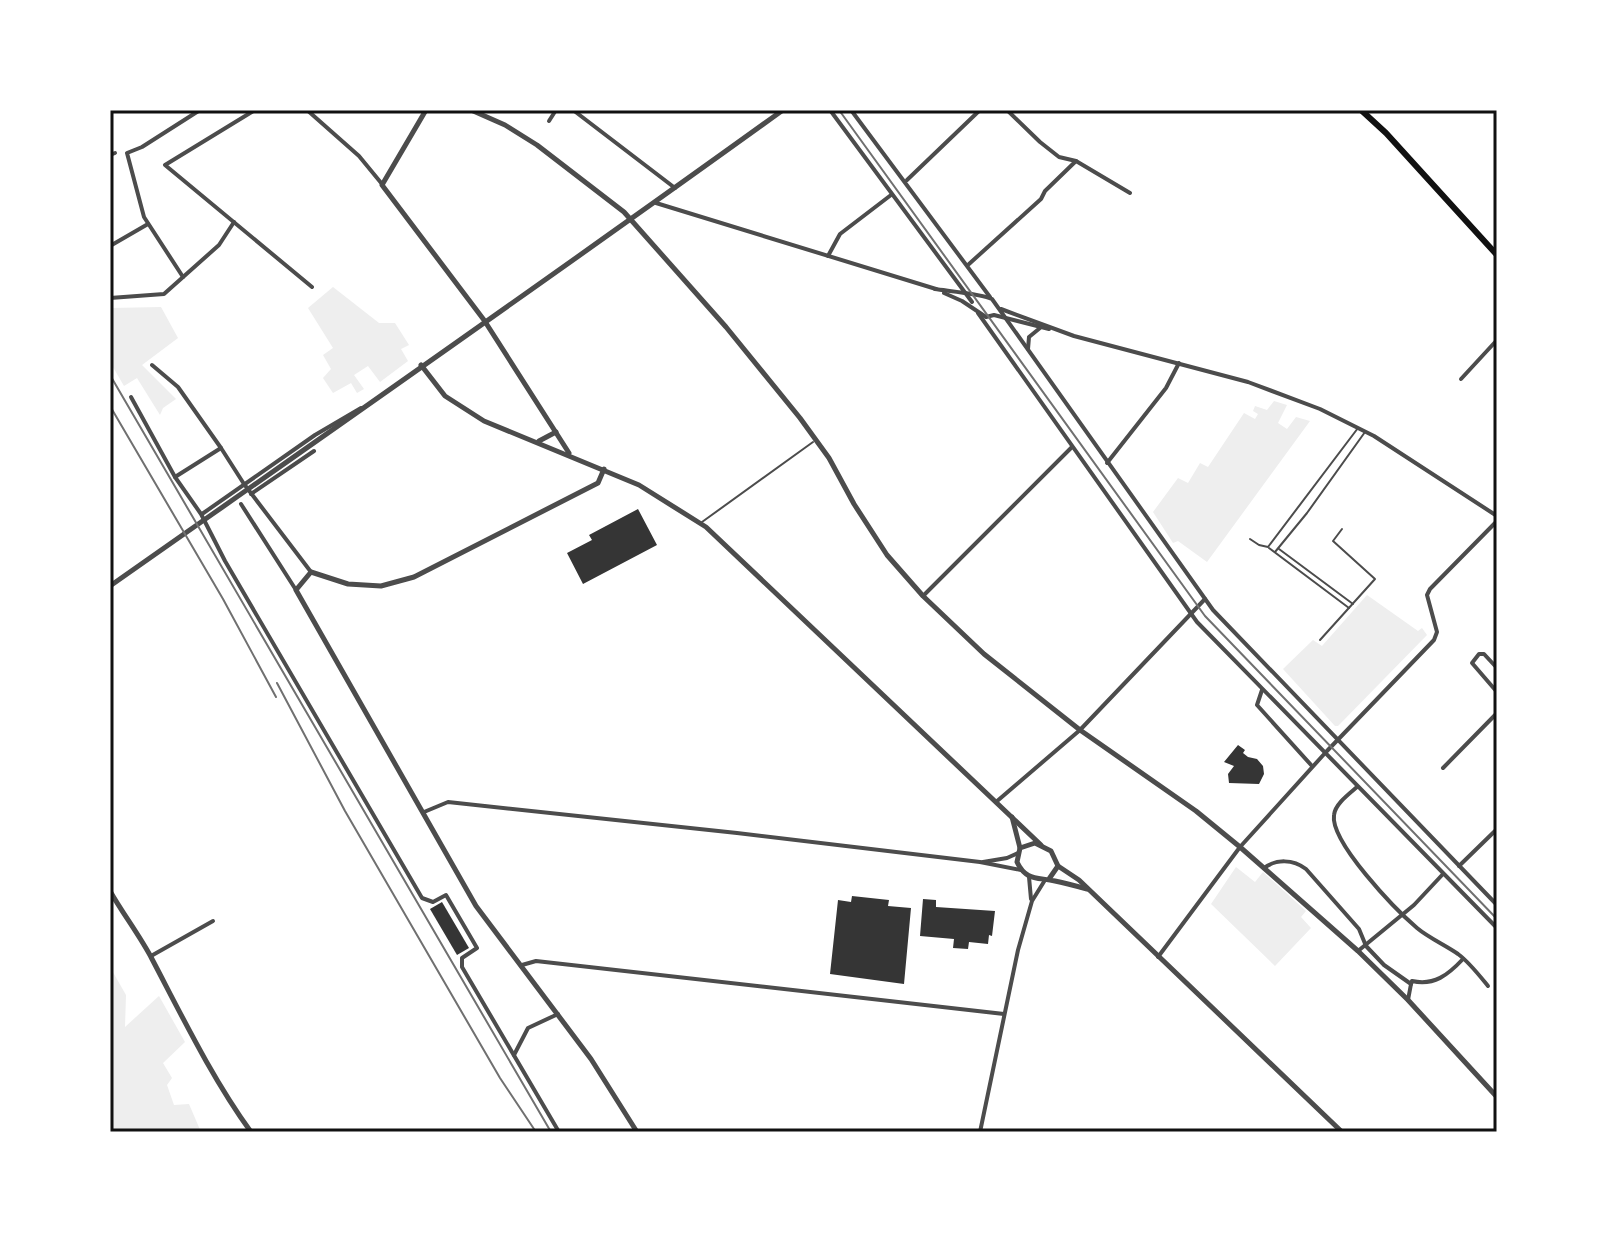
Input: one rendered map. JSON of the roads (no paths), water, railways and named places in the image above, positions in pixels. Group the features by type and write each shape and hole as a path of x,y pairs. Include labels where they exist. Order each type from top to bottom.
{"main road":[{"path":"1361,110 1386,133 1497,255"}],"street":[{"path":"183,277 144,217 127,153 142,147 200,110"},
{"path":"255,110 165,165 312,287"},
{"path":"307,110 359,156 382,185 484,320 570,454"},
{"path":"382,185 426,110"},
{"path":"471,110 505,125 537,145 624,212 726,327 816,440 887,555 923,596 984,654 1080,730 1196,811 1240,847 1358,951 1408,1000 1497,1097"},
{"path":"549,121 556,110"},
{"path":"573,110 675,188"},
{"path":"251,494 421,365 631,221 783,110"},
{"path":"830,110 957,280 1190,613 1497,928"},
{"path":"851,110 968,264 1205,599 1243,644 1497,905"},
{"path":"906,181 980,110"},
{"path":"1007,110 1059,157 1076,161 1130,193"},
{"path":"968,264 1041,199 1045,191 1076,161"},
{"path":"828,257 840,234 891,195"},
{"path":"656,203 935,289 973,304"},
{"path":"110,298 164,294 219,245 234,222"},
{"path":"110,246 148,224"},
{"path":"949,291 955,287 957,280"},
{"path":"935,289 968,296 984,295 992,299"},
{"path":"973,304 975,296"},
{"path":"994,315 997,307"},
{"path":"997,307 1121,349 1286,395 1366,431 1497,518 1430,589 1427,595 1437,632 1434,640 1312,766 1240,847 1158,957"},
{"path":"978,313 1059,330"},
{"path":"1029,351 1029,337 1040,328"},
{"path":"1461,379 1497,340"},
{"path":"1107,463 1166,388 1179,363"},
{"path":"152,365 178,387 251,494 311,572 348,584 381,586 414,577 598,483 604,469"},
{"path":"421,365 445,396 484,421 604,469 660,496 701,523 1054,855 1058,866 1088,889 1342,1132"},
{"path":"131,397 422,898 433,902 446,895 477,948 462,958 462,967 559,1132"},
{"path":"201,514 329,425 363,407"},
{"path":"538,441 556,432"},
{"path":"923,596 1072,447"},
{"path":"175,477 221,448"},
{"path":"110,586 312,448"},
{"path":"241,504 296,590 476,906 591,1059 637,1132"},
{"path":"296,590 311,572"},
{"path":"996,802 1080,730 1205,599"},
{"path":"1497,668 1484,654 1479,654 1472,663 1497,692"},
{"path":"1262,690 1257,705 1312,766"},
{"path":"1443,768 1497,713"},
{"path":"1357,787 1342,801 1333,818 1348,851 1369,880 1416,927 1463,959 1488,986"},
{"path":"424,812 448,802 980,862 1021,870"},
{"path":"1012,816 1019,850 1017,862 1021,870 1029,877 1088,889"},
{"path":"1459,866 1497,829"},
{"path":"980,862 1007,858 1029,843 1041,845"},
{"path":"1263,869 1274,861 1297,862 1352,920 1366,946 1384,965 1411,984"},
{"path":"1032,901 1058,866"},
{"path":"1358,951 1403,914 1443,874"},
{"path":"980,1132 1004,1014 1032,901 1029,877"},
{"path":"110,891 151,956 174,1004 230,1102 251,1132"},
{"path":"151,956 213,921"},
{"path":"1408,1000 1412,981 1434,982 1463,959"},
{"path":"522,965 536,961 1004,1014"},
{"path":"514,1055 528,1028 558,1014"}],"lane":[{"path":"1268,547 1358,427"},
{"path":"1276,550 1307,513 1366,431"},
{"path":"701,523 816,440"},
{"path":"1294,512 1301,518"},
{"path":"1320,640 1375,579 1333,541 1342,529"},
{"path":"1250,539 1276,550 1353,604"},
{"path":"1276,550 1349,608"}],"tram line":[{"path":"839,110 1205,616 1497,919"}],"railway":[{"path":"110,375 551,1132"},
{"path":"110,406 223,599 276,697"},
{"path":"277,683 345,811 500,1078 536,1132"}]}
